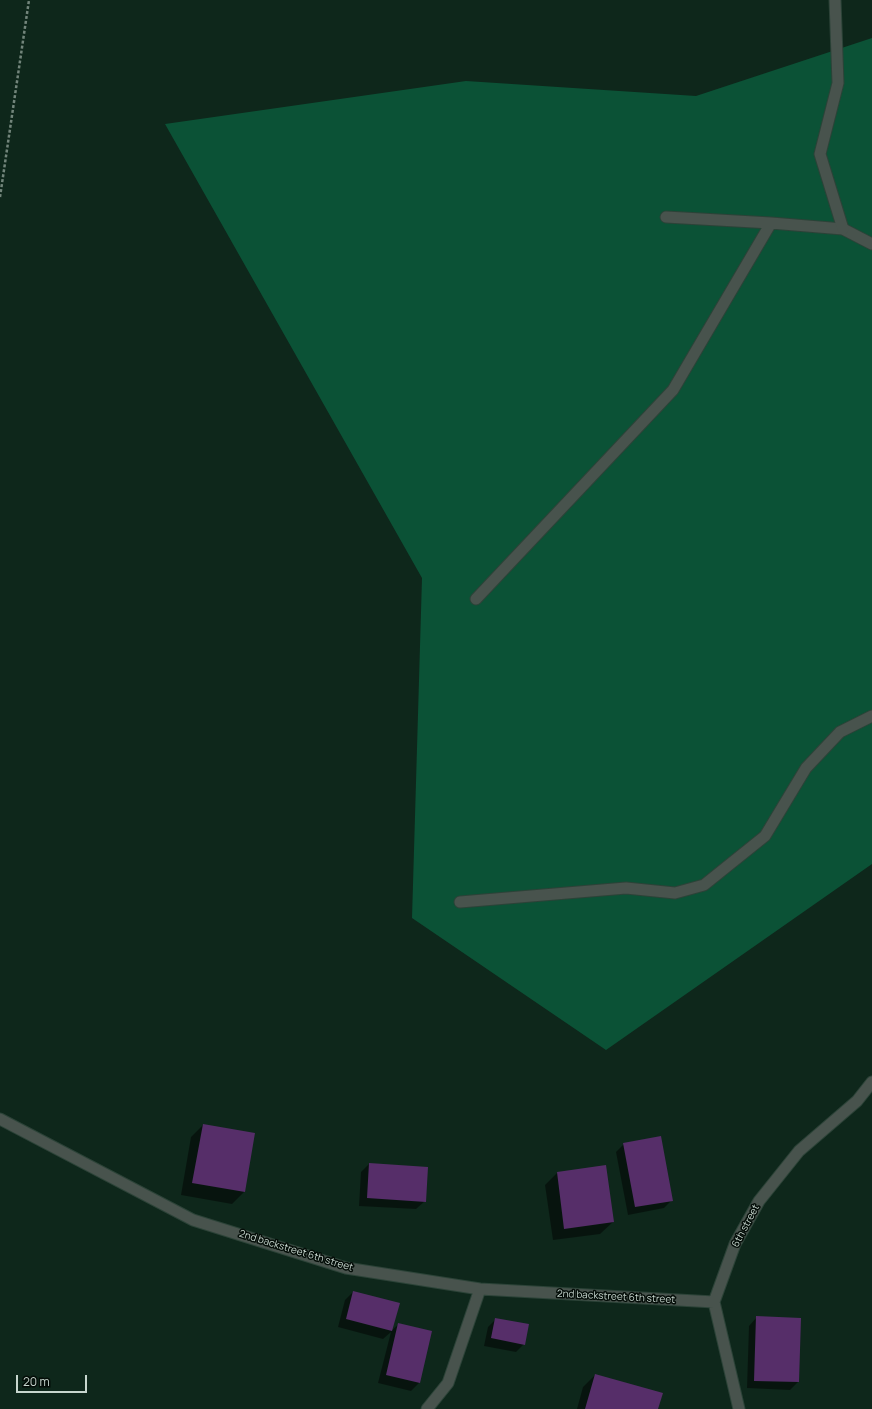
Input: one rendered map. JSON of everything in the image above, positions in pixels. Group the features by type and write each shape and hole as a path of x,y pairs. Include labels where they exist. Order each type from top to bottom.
{"street":[{"path":"835,0 838,83 820,154 843,229"},
{"path":"666,217 771,222 843,229 872,244"},
{"path":"476,599 673,390 771,222"},
{"path":"460,902 626,888 675,893 704,885 765,836 806,768 840,732 872,716"},
{"name":"6th street","path":"714,1302 735,1244 759,1201 799,1151 857,1101 872,1082"},
{"name":"2nd backstreet 6th street","path":"0,1119 193,1220 346,1268 480,1289 714,1302"},
{"path":"427,1409 448,1383 480,1289"},
{"path":"714,1302 739,1409"}],"path":[{"path":"0,197 29,0"}],"green space":[{"path":"872,38 872,864 606,1050 412,918 422,578 165,124 466,81 696,96"}],"building":[{"path":"203,1124 255,1133 245,1192 192,1183"},
{"path":"661,1136 673,1201 635,1207 623,1143"},
{"path":"369,1163 428,1167 426,1202 367,1198"},
{"path":"606,1165 614,1222 564,1229 557,1172"},
{"path":"353,1291 400,1303 392,1331 346,1319"},
{"path":"756,1316 801,1318 799,1382 754,1381"},
{"path":"495,1318 529,1324 525,1345 491,1338"},
{"path":"398,1323 432,1331 420,1383 386,1375"},
{"path":"595,1374 663,1393 658,1409 585,1409"}]}
